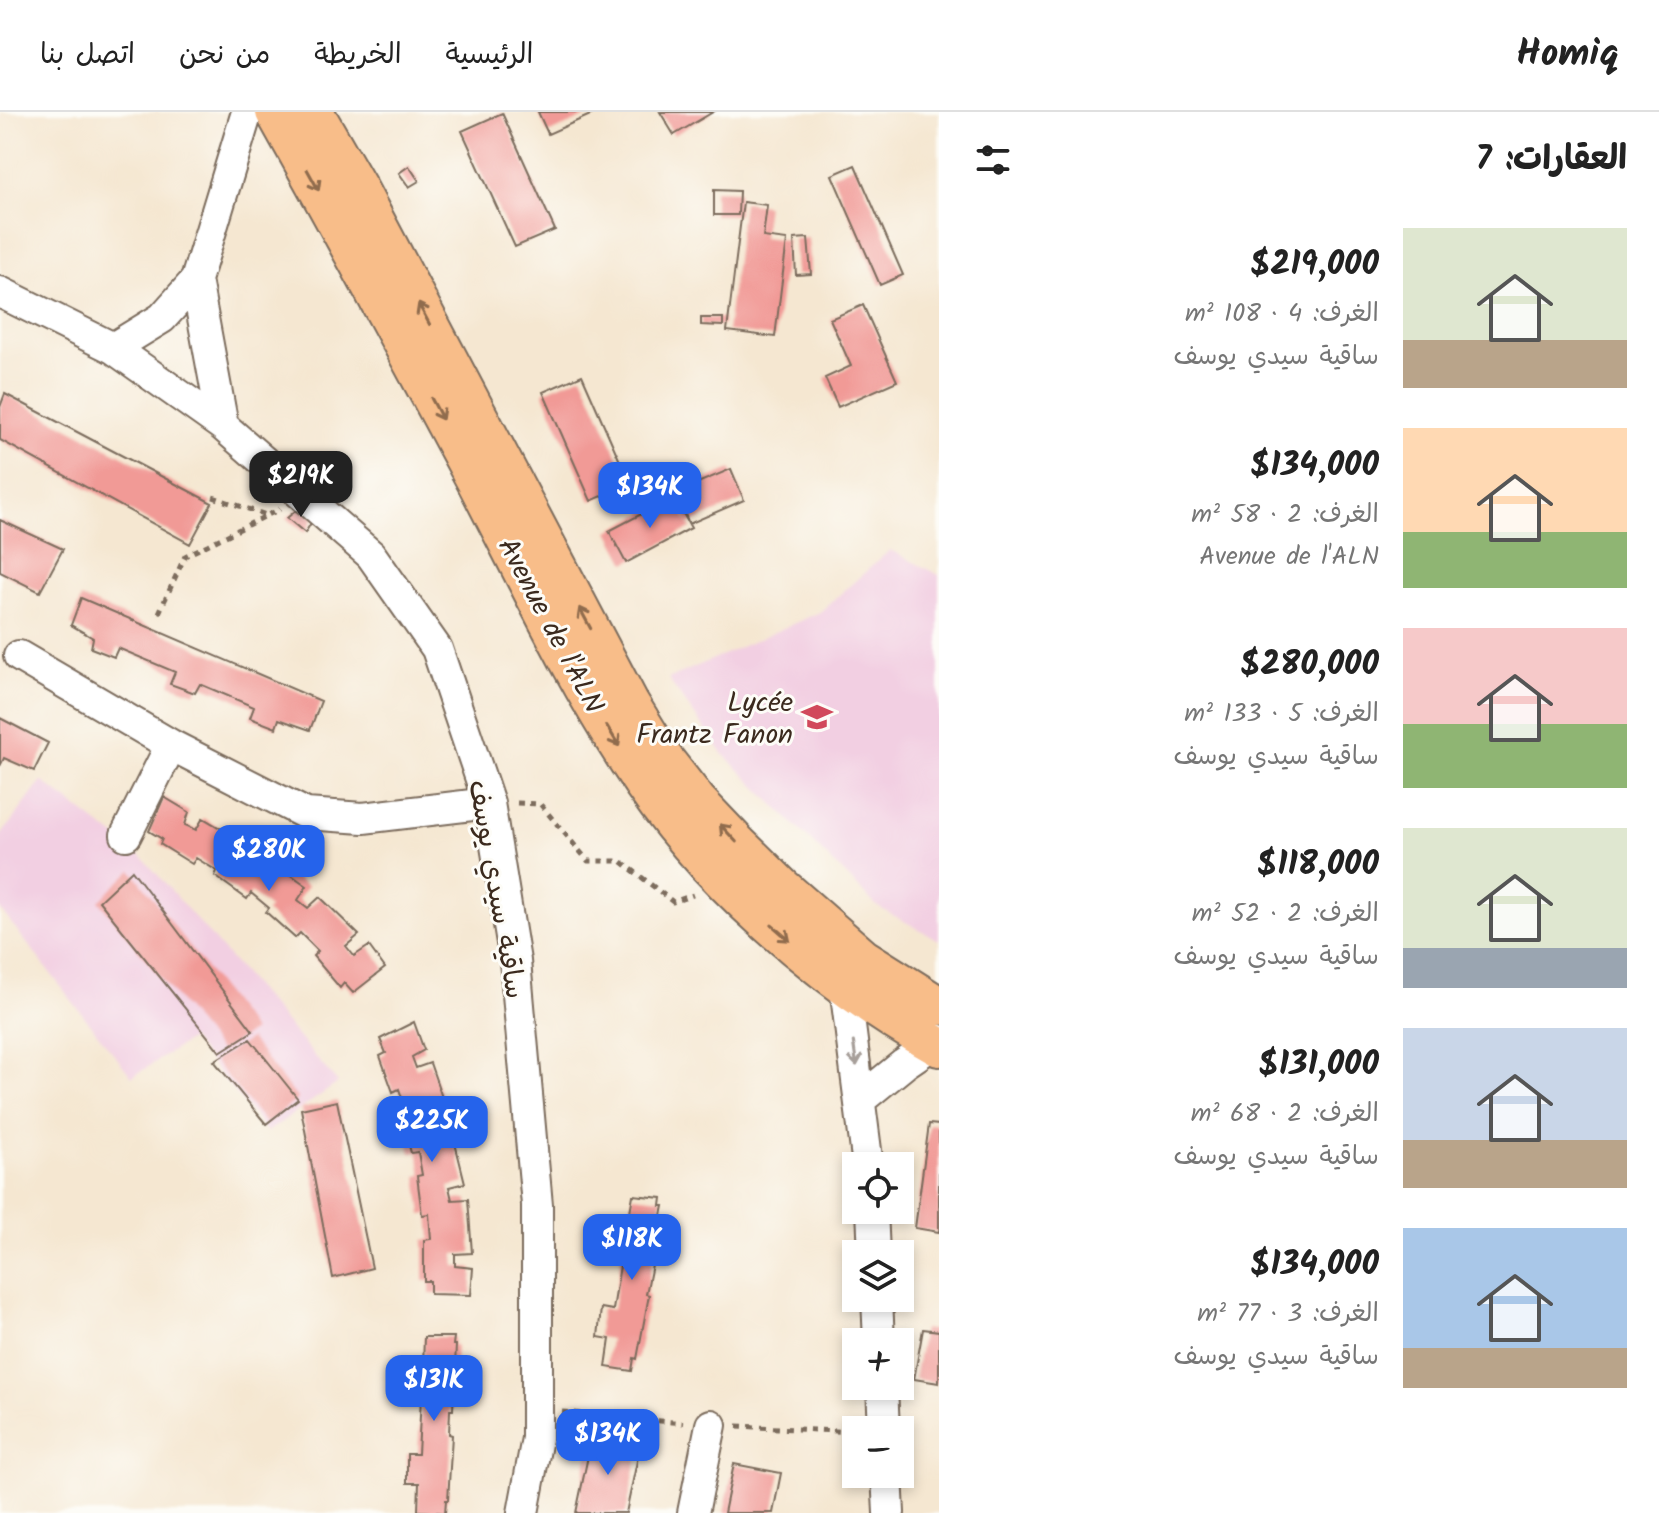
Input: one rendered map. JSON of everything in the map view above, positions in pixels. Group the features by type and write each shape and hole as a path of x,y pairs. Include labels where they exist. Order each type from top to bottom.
{"main road":[{"name":"Avenue de l'ALN","path":"275,112 380,300 605,723 658,805 693,848 777,931 854,972 877,1010 938,1044"},
{"path":"314,112 359,190 630,704 664,759 697,801 854,972 939,1006"}],"street":[{"path":"113,348 162,318 196,280 247,112"},
{"path":"196,280 223,426"},
{"name":"ساقية سيدي يوسف","path":"0,292 113,348 223,426 371,555 437,649 489,803 515,961 537,1205 537,1438 523,1513"},
{"path":"19,656 171,745 306,814 363,818 489,803"},
{"path":"126,835 171,745"},
{"path":"854,972 867,1152"},
{"path":"861,1099 904,1064 938,1044"},
{"path":"693,1513 711,1425"},
{"path":"888,1488 889,1513"}],"path":[{"path":"213,497 267,516"},
{"path":"159,613 185,556 306,497"},
{"path":"489,803 540,804 588,861 621,861 673,902 729,884"}],"shaded area":[{"name":"Lycée Frantz Fanon","path":"890,550 939,575 939,940 878,907 724,755 668,679 820,612"},
{"path":"42,781 143,858 338,1083 267,1132 191,1039 132,1077 0,909 0,837"}],"building":[{"path":"538,112 597,112 548,134"},
{"path":"660,112 713,112 674,135"},
{"path":"502,113 555,230 515,247 462,131"},
{"path":"855,165 903,275 880,285 832,175"},
{"path":"409,166 419,181 409,187 399,173"},
{"path":"714,190 739,191 738,215 714,215"},
{"path":"743,202 767,205 763,237 787,240 775,337 727,331"},
{"path":"808,238 811,274 796,275 794,239"},
{"path":"863,305 897,381 838,407 825,378 851,366 830,319"},
{"path":"701,318 723,318 723,326 701,325"},
{"path":"582,375 630,484 591,501 543,392"},
{"path":"5,394 212,503 190,544 0,440 0,407"},
{"path":"731,469 744,500 689,524 676,492"},
{"path":"674,497 691,528 626,563 609,531"},
{"path":"300,507 314,518 305,533 287,518"},
{"path":"0,520 63,549 40,592 0,572"},
{"path":"81,598 321,701 310,730 279,719 276,728 250,718 254,707 200,684 195,693 170,684 175,672 118,648 114,657 91,648 93,638 71,625"},
{"path":"0,718 48,743 34,771 4,758 0,766"},
{"path":"164,797 189,812 185,825 196,830 203,818 250,846 244,858 255,865 263,855 307,886 298,900 308,908 320,897 359,935 346,946 354,956 369,946 385,968 353,993 344,983 340,988 313,956 318,951 300,933 295,938 266,912 269,908 251,893 247,899 215,876 217,871 196,858 192,864 160,844 162,839 149,831"},
{"path":"132,870 253,1031 220,1052 99,901"},
{"path":"414,1022 424,1050 412,1057 416,1068 430,1063 448,1115 436,1120 439,1134 452,1131 465,1183 449,1187 452,1200 468,1199 472,1253 455,1254 455,1266 473,1268 471,1295 430,1294 430,1281 424,1281 424,1240 431,1239 429,1214 422,1215 417,1176 422,1175 418,1152 411,1153 401,1115 407,1113 399,1089 393,1092 380,1056 386,1053 380,1039"},
{"path":"250,1039 298,1099 266,1124 214,1061"},
{"path":"337,1101 372,1268 333,1278 301,1109"},
{"path":"929,1124 939,1125 939,1232 915,1228"},
{"path":"633,1195 662,1198 661,1206 664,1206 646,1294 649,1295 637,1359 634,1358 632,1371 606,1367 610,1339 598,1337 601,1308 613,1310 622,1253 612,1252 616,1221 628,1223"},
{"path":"923,1329 939,1331 939,1383 914,1379"},
{"path":"424,1337 454,1337 453,1345 456,1345 445,1513 418,1511 419,1483 407,1483 407,1454 418,1454 421,1397 410,1397 411,1366 423,1366"},
{"path":"592,1437 640,1447 626,1513 576,1513"},
{"path":"734,1464 781,1473 773,1513 724,1513"}],"place":[{"name":"Lycée Frantz Fanon","path":"817,717"}]}
